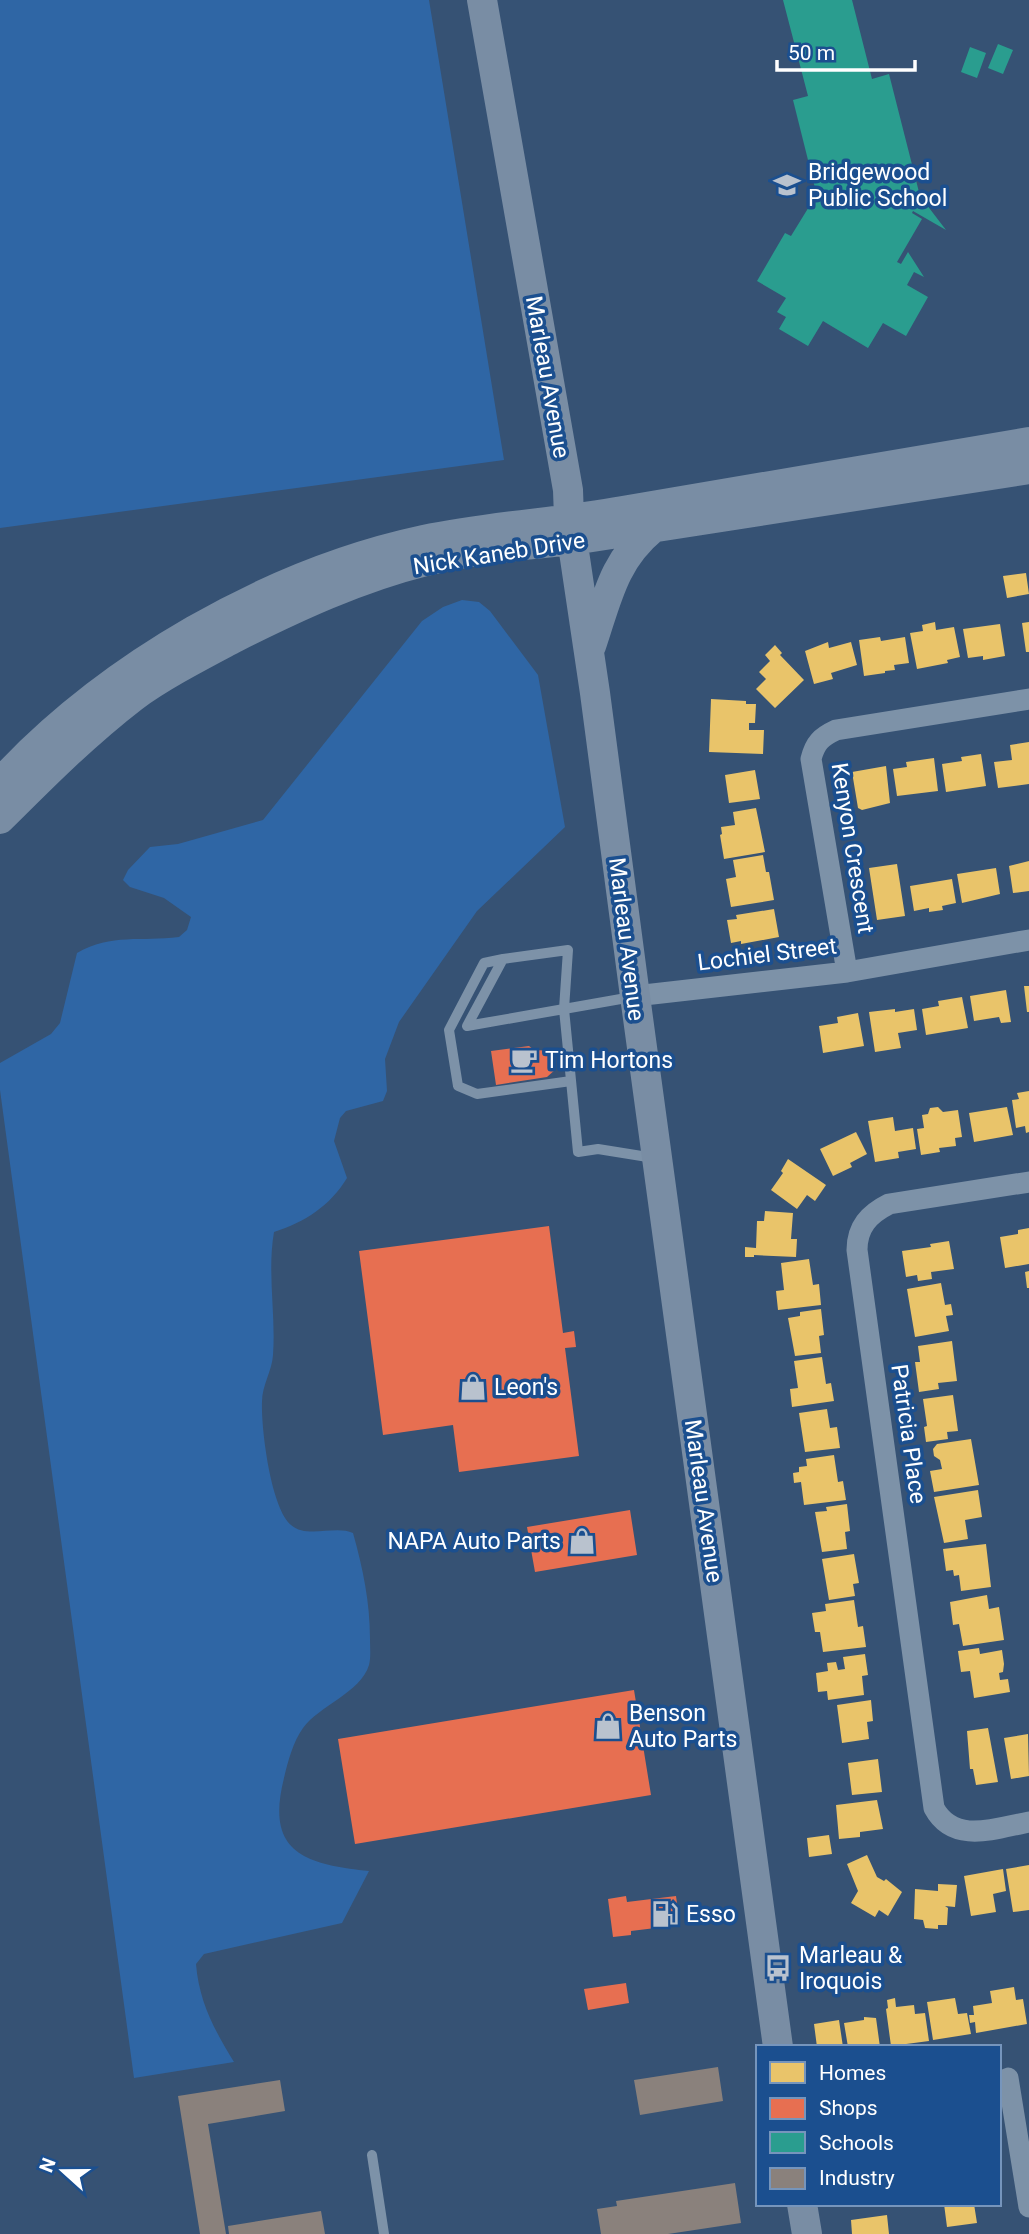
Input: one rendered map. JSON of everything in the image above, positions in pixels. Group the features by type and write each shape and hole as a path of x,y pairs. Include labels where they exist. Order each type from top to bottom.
{"street":[{"name":"Marleau Avenue","path":"482,0 568,490 571,529 778,2045"},
{"name":"Nick Kaneb Drive","path":"0,819 60,758 136,695 214,649 301,604 426,561 502,547 571,529 602,515 1029,442"},
{"name":"Nick Kaneb Drive","path":"0,783 20,761 68,719 174,641 259,596 347,562 422,540 506,525 571,529 653,528 1029,469"},
{"path":"589,651 624,557 635,543 653,528"},
{"name":"Kenyon Crescent","path":"847,972 811,759 814,746 823,736 836,730 1029,699"},
{"name":"Lochiel Street","path":"635,996 847,972 1029,940"},
{"name":"Patricia Place","path":"1029,1182 889,1204 874,1211 866,1220 857,1244 934,1808 945,1823 962,1832 1029,1822"},
{"path":"1012,2077 1029,2207"},
{"path":"802,2206 807,2234"}],"lane":[{"path":"571,1082 477,1094 458,1086 449,1030 484,963 568,950 564,1009 578,1152 598,1149 658,1158"},
{"path":"503,959 467,1026 635,996"},
{"path":"372,2155 384,2234"}],"shaded area":[{"path":"0,0 429,0 504,460 0,528"},
{"path":"462,600 479,602 490,611 538,675 565,827 477,911 399,1022 385,1059 387,1091 383,1101 346,1111 340,1118 334,1141 347,1178 333,1197 316,1212 274,1232 272,1247 273,1355 262,1402 265,1448 273,1486 284,1516 291,1525 305,1531 338,1530 353,1533 363,1573 370,1625 370,1659 365,1675 349,1691 310,1720 296,1739 284,1778 280,1823 286,1839 295,1850 309,1858 326,1864 369,1871 342,1923 204,1954 196,1964 209,2016 234,2062 134,2078 0,1090 0,1063 51,1034 60,1023 77,953 115,940 179,937 187,930 191,917 164,898 130,887 123,880 128,870 150,847 178,844 263,820 422,621 443,607"}],"building: Homes":[{"path":"1026,573 1029,594 1007,598 1003,576"},
{"path":"935,622 936,630 954,627 960,657 947,660 948,663 917,669 910,633 923,631 922,625"},
{"path":"1029,622 1029,652 1026,652 1022,623"},
{"path":"1000,624 1005,656 983,660 983,656 968,658 963,629"},
{"path":"880,637 881,641 905,637 909,663 894,665 895,670 885,673 864,676 859,640"},
{"path":"828,642 829,648 851,642 857,665 831,673 833,679 814,684 805,651"},
{"path":"775,645 782,653 780,655 804,680 775,708 756,689 766,679 759,672 770,661 765,655"},
{"path":"711,699 756,704 755,723 749,723 749,730 764,730 763,754 709,752"},
{"path":"1029,742 1029,784 998,788 994,762 1012,760 1010,745"},
{"path":"981,754 986,786 946,792 942,764"},
{"path":"934,758 938,791 897,796 893,769 907,767 906,762"},
{"path":"886,766 890,803 862,810 858,808 852,772"},
{"path":"755,770 760,799 729,803 725,775"},
{"path":"756,808 765,852 724,859 721,827 735,825 733,812"},
{"path":"763,855 774,900 731,907 726,879 736,877 733,860"},
{"path":"1029,861 1029,891 1013,893 1009,866"},
{"path":"897,864 905,916 877,920 869,868"},
{"path":"996,868 1000,894 962,903 957,874"},
{"path":"952,879 956,903 942,906 943,910 929,912 929,908 914,911 910,886"},
{"path":"774,909 779,937 741,944 741,941 731,943 727,920 737,919 736,915"},
{"path":"1024,986 1029,986 1029,1012 1027,1012"},
{"path":"1006,990 1011,1022 1001,1023 999,1017 974,1021 970,996"},
{"path":"962,997 968,1028 926,1035 922,1009 939,1006 938,1001"},
{"path":"895,1009 895,1012 914,1009 917,1030 898,1033 901,1048 875,1052 869,1012"},
{"path":"858,1013 864,1046 823,1053 819,1026 838,1023 837,1017"},
{"path":"1029,1091 1029,1132 1026,1133 1025,1126 1016,1128 1012,1100 1019,1099 1017,1093"},
{"path":"938,1107 943,1112 958,1110 962,1137 955,1138 956,1146 939,1148 940,1152 921,1155 917,1129 924,1128 922,1115 928,1114 930,1108"},
{"path":"1007,1107 1013,1135 974,1142 969,1113"},
{"path":"893,1117 895,1131 913,1128 916,1149 898,1152 899,1158 875,1162 868,1121"},
{"path":"856,1132 867,1154 850,1163 852,1167 833,1176 820,1149"},
{"path":"788,1159 826,1185 815,1201 807,1195 797,1209 771,1190 783,1173 781,1171"},
{"path":"765,1211 793,1213 791,1239 797,1239 796,1257 745,1257 745,1247 756,1248 757,1221 764,1221"},
{"path":"1029,1228 1029,1264 1005,1268 1000,1237 1018,1234 1018,1230"},
{"path":"949,1241 954,1269 931,1272 932,1279 918,1281 917,1275 906,1277 902,1251 931,1247 930,1244"},
{"path":"809,1259 813,1285 819,1284 821,1305 778,1310 776,1291 784,1290 781,1263"},
{"path":"1029,1271 1029,1288 1027,1288 1025,1272"},
{"path":"941,1283 945,1305 951,1304 953,1315 946,1316 949,1331 915,1337 907,1289"},
{"path":"821,1309 824,1335 819,1336 821,1353 795,1356 788,1318 800,1316 800,1312"},
{"path":"952,1341 957,1381 938,1383 939,1389 919,1392 915,1362 920,1362 918,1346"},
{"path":"822,1357 826,1384 831,1383 834,1401 792,1407 790,1389 798,1388 794,1361"},
{"path":"953,1395 958,1431 947,1432 948,1439 926,1442 924,1427 927,1426 923,1399"},
{"path":"827,1409 830,1428 837,1427 840,1448 805,1452 799,1413"},
{"path":"971,1439 979,1485 934,1492 930,1471 942,1469 933,1449 937,1444"},
{"path":"834,1455 838,1482 843,1481 846,1500 804,1505 801,1482 794,1483 793,1473 799,1472 799,1467 807,1466 806,1459"},
{"path":"978,1490 982,1517 965,1520 968,1539 944,1543 934,1497"},
{"path":"847,1504 850,1531 845,1532 847,1549 822,1552 815,1512 827,1511 826,1507"},
{"path":"986,1544 991,1587 961,1591 959,1575 954,1576 953,1570 946,1571 943,1549"},
{"path":"854,1554 859,1583 853,1584 855,1596 829,1600 822,1559"},
{"path":"987,1595 989,1609 999,1607 1004,1640 963,1646 959,1624 953,1625 950,1602"},
{"path":"854,1600 858,1627 863,1626 866,1647 823,1652 820,1632 815,1632 812,1613 826,1611 825,1604"},
{"path":"979,1648 980,1654 1002,1650 1004,1664 1003,1672 999,1673 1000,1680 1008,1679 1010,1692 974,1698 970,1671 961,1672 958,1651"},
{"path":"865,1654 868,1675 862,1676 864,1695 828,1700 827,1691 818,1692 816,1673 828,1671 827,1663 836,1662 838,1670 845,1669 843,1657"},
{"path":"871,1700 873,1721 867,1722 869,1739 842,1743 837,1705"},
{"path":"988,1728 998,1782 976,1785 973,1769 970,1769 967,1731"},
{"path":"1028,1734 1029,1776 1011,1779 1004,1738"},
{"path":"878,1759 882,1792 852,1795 848,1763"},
{"path":"877,1800 883,1829 860,1832 860,1837 839,1839 836,1805"},
{"path":"829,1835 832,1854 809,1857 807,1838"},
{"path":"867,1855 877,1877 884,1881 886,1879 902,1892 888,1916 879,1910 875,1917 851,1903 858,1891 847,1864"},
{"path":"1029,1865 1029,1910 1013,1912 1006,1869"},
{"path":"1003,1869 1006,1891 993,1894 996,1912 971,1916 964,1876"},
{"path":"938,1884 957,1885 955,1907 945,1906 948,1908 947,1925 938,1925 938,1929 925,1928 923,1920 914,1919 915,1889 938,1891"},
{"path":"1014,1987 1016,2000 1023,1999 1027,2024 976,2033 975,2022 970,2023 969,2015 974,2015 973,2006 992,2003 990,1991"},
{"path":"895,1998 896,2007 914,2005 915,2014 925,2013 929,2041 891,2045 887,2000"},
{"path":"955,1998 958,2014 967,2013 971,2034 933,2040 927,2002"},
{"path":"864,2017 876,2018 880,2045 848,2045 844,2023 864,2020"},
{"path":"839,2020 843,2045 817,2045 814,2024"},
{"path":"944,2206 974,2206 977,2223 947,2227"},
{"path":"887,2215 889,2234 852,2234 851,2220"}],"building: Shops":[{"name":"Tim Hortons","path":"529,1046 534,1050 554,1051 556,1069 547,1077 496,1085 491,1051"},
{"name":"Leon's","path":"549,1226 563,1333 574,1331 576,1347 565,1348 579,1456 459,1472 453,1425 383,1435 359,1251"},
{"name":"NAPA Auto Parts","path":"630,1510 637,1555 535,1572 527,1527"},
{"path":"634,1690 651,1795 355,1844 338,1739"},
{"path":"626,1896 627,1902 676,1896 680,1925 631,1931 631,1935 613,1937 608,1899"},
{"path":"626,1983 629,2003 588,2010 584,1989"}],"building: Schools":[{"path":"783,0 852,0 872,79 889,74 920,196 946,230 913,211 912,213 922,219 897,262 901,264 908,252 924,277 914,272 907,285 928,297 906,336 883,323 868,348 823,321 808,346 779,329 786,317 777,312 786,298 757,281 785,233 791,236 815,197 793,100 808,96"},
{"path":"998,44 1013,50 1003,74 988,68"},
{"path":"970,47 986,53 977,78 961,72"}],"building: Industry":[{"path":"718,2067 723,2101 640,2115 634,2080"},
{"path":"280,2080 285,2111 208,2124 226,2234 200,2234 178,2096"},
{"path":"735,2183 741,2223 668,2234 601,2234 597,2209 617,2206 616,2201"},
{"path":"321,2211 325,2234 229,2234 228,2226"}],"place":[{"name":"Bridgewood Public School","path":"787,185"},
{"name":"Tim Hortons","path":"524,1060"},
{"name":"Leon's","path":"473,1387"},
{"name":"NAPA Auto Parts","path":"582,1541"},
{"name":"Benson Auto Parts","path":"608,1726"},
{"name":"Esso","path":"665,1914"},
{"name":"Marleau & Iroquois","path":"778,1968"}]}
